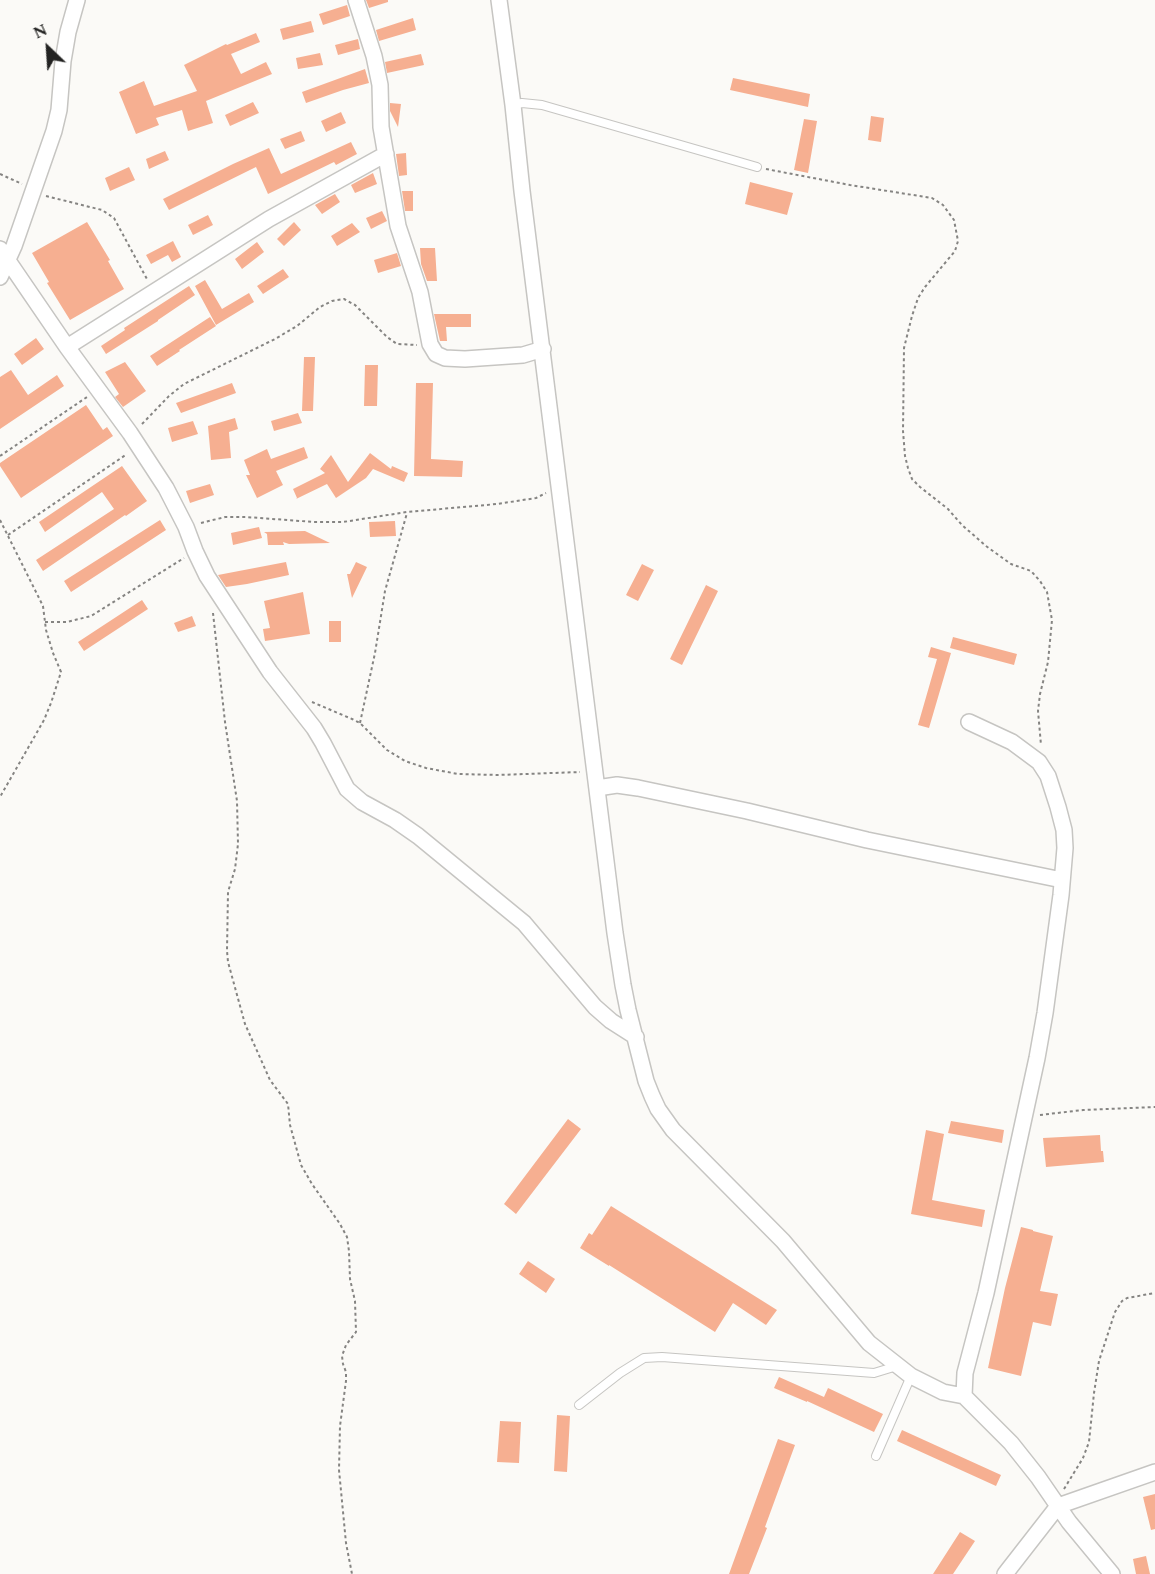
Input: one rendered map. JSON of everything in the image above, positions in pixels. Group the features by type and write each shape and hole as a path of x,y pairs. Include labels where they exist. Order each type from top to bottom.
{"street":[{"path":"0,277 4,254 33,190 54,131 59,110 68,32 77,0"},
{"path":"356,0 374,56 380,85 381,127 398,226 420,292 430,344 436,354 445,358 523,355 543,349"},
{"path":"499,0 623,984 649,1088 658,1109 673,1130 783,1241 869,1343 911,1376 943,1392 964,1396 1011,1443 1069,1522 1112,1574"},
{"path":"67,347 269,219 386,154"},
{"path":"4,254 166,488 216,592 270,672 314,728 343,782 353,795 408,829 488,892 524,923 595,1007 611,1021 636,1037"},
{"path":"964,1396 965,1373 986,1293 1035,1065 1050,978 1065,848 1064,830 1048,776 1039,762 1012,742 969,722"},
{"path":"597,788 616,785 638,788 867,840 1062,880"},
{"path":"1005,1574 1058,1506 1155,1472"}],"lane":[{"path":"513,105 522,103 542,105 757,167"},
{"path":"579,1405 620,1373 644,1358 662,1357 874,1373 897,1365"},
{"path":"876,1456 911,1376"}],"path":[{"path":"757,167 932,198 942,205 954,220 958,241 955,251 918,298 904,348 905,456 912,479 920,487 948,509 962,525 994,552 1011,564 1031,571 1047,592 1052,620 1048,662 1038,711 1043,750"},
{"path":"0,174 51,198 102,210 114,218 154,293"},
{"path":"8,536 134,440 147,419 184,384 282,335 332,301 344,299 355,306 397,344 430,344"},
{"path":"0,456 97,389"},
{"path":"186,527 225,517 344,522 407,512 497,504 536,498 546,493 558,479"},
{"path":"360,723 385,591 407,512"},
{"path":"0,520 44,606 45,622 53,653 61,672 44,720 0,797"},
{"path":"45,622 67,622 91,616 195,551"},
{"path":"213,610 225,722 237,801 238,844 235,869 228,892 226,944 228,962 245,1024 270,1080 288,1104 290,1125 301,1165 347,1237 356,1332 346,1345 342,1356 346,1381 340,1426 339,1470 346,1543 352,1574"},
{"path":"289,697 315,703 360,723 387,750 405,761 426,768 458,774 498,775 595,772"},
{"path":"1025,1117 1083,1110 1155,1107"},
{"path":"1058,1506 1065,1487 1083,1458 1089,1442 1099,1361 1114,1312 1127,1298 1155,1293"}],"building":[{"path":"366,0 388,0 388,2 369,8"},
{"path":"347,5 350,16 323,25 319,14"},
{"path":"413,18 416,30 379,41 376,30"},
{"path":"311,21 314,32 283,40 280,29"},
{"path":"256,33 260,42 231,54 241,74 266,62 272,74 206,101 213,123 188,131 182,110 156,118 159,125 136,134 119,92 144,81 154,106 197,91 184,65 226,44"},
{"path":"358,39 360,49 338,55 335,45"},
{"path":"320,53 323,65 298,69 296,58"},
{"path":"421,54 424,65 387,73 385,62"},
{"path":"365,69 369,83 306,103 302,92"},
{"path":"733,78 810,94 808,107 730,90"},
{"path":"253,102 259,113 230,126 225,115"},
{"path":"390,103 401,104 398,127 390,111"},
{"path":"341,112 346,123 326,132 321,121"},
{"path":"871,116 884,118 881,142 868,140"},
{"path":"804,119 817,121 808,173 794,170"},
{"path":"301,131 305,141 285,149 280,139"},
{"path":"351,142 357,154 336,165 334,162 268,194 256,167 169,210 163,199 269,148 281,174"},
{"path":"165,151 169,160 149,169 146,159"},
{"path":"406,153 407,175 399,176 396,154"},
{"path":"129,167 135,180 110,191 105,178"},
{"path":"373,173 377,184 355,193 351,185"},
{"path":"750,182 793,193 787,215 745,204"},
{"path":"402,191 413,191 413,211 405,211"},
{"path":"335,194 340,202 322,214 315,205"},
{"path":"382,211 387,221 371,229 366,218"},
{"path":"208,215 213,225 193,235 188,225"},
{"path":"87,222 124,289 70,320 32,253"},
{"path":"294,222 301,230 284,246 277,239"},
{"path":"352,223 360,232 337,246 331,236"},
{"path":"173,241 181,257 172,262 168,255 151,264 146,255"},
{"path":"257,242 264,252 242,269 235,259"},
{"path":"420,248 435,248 437,281 427,281 421,264"},
{"path":"397,253 401,266 378,273 374,260"},
{"path":"283,269 289,277 263,294 257,286"},
{"path":"205,280 222,309 249,293 254,302 216,325 195,286"},
{"path":"189,286 195,295 106,354 101,346 125,330 124,328"},
{"path":"434,314 471,314 471,327 446,327 447,341 440,341"},
{"path":"210,317 216,326 157,366 150,356"},
{"path":"36,338 44,349 22,365 14,354"},
{"path":"304,357 315,357 313,411 302,411"},
{"path":"125,362 146,391 123,407 115,397 119,394 105,372"},
{"path":"365,365 378,365 377,406 364,406"},
{"path":"11,370 28,395 57,375 64,386 0,429 0,377"},
{"path":"232,383 236,393 181,413 176,403"},
{"path":"416,383 433,383 431,459 463,461 462,477 414,476"},
{"path":"86,405 103,430 107,427 113,436 21,498 0,463"},
{"path":"298,413 302,423 274,431 271,421"},
{"path":"235,418 238,429 229,432 231,458 211,460 208,426"},
{"path":"193,421 198,434 172,442 168,428"},
{"path":"304,447 308,458 276,471 283,485 257,498 246,475 250,475 244,460 267,449 271,459"},
{"path":"370,453 391,469 392,466 408,473 404,482 373,469 366,478 336,498 327,484 296,499 293,489 325,473 320,469 331,455 348,482"},
{"path":"122,466 147,501 43,571 36,560 114,509 102,492 45,532 39,522"},
{"path":"210,484 214,495 190,503 186,491"},
{"path":"160,520 166,530 71,592 64,581"},
{"path":"395,521 396,536 370,537 369,522"},
{"path":"259,527 262,538 233,545 231,533"},
{"path":"305,531 330,543 289,544 283,542 284,545 268,545 267,534 264,532"},
{"path":"286,562 289,575 247,584 226,587 218,575"},
{"path":"356,562 367,567 352,598 347,574 350,574"},
{"path":"642,564 654,570 638,601 626,595"},
{"path":"706,585 718,591 682,665 670,659"},
{"path":"303,592 310,634 265,641 263,629 270,628 264,601"},
{"path":"142,600 148,609 84,651 78,642"},
{"path":"192,616 196,626 178,632 174,623"},
{"path":"329,621 341,621 341,642 329,642"},
{"path":"953,637 1017,654 1014,665 950,648"},
{"path":"931,647 951,653 929,728 918,725 937,659 928,657"},
{"path":"568,1119 581,1129 516,1214 504,1204"},
{"path":"951,1121 1004,1130 1002,1143 948,1133"},
{"path":"926,1130 944,1134 932,1200 985,1210 982,1227 911,1214"},
{"path":"1100,1135 1104,1162 1046,1167 1043,1138"},
{"path":"611,1206 777,1310 766,1325 733,1303 715,1332 580,1248 589,1233 592,1235"},
{"path":"1021,1227 1053,1236 1040,1291 1058,1294 1051,1326 1033,1322 1021,1376 988,1368"},
{"path":"528,1261 555,1279 546,1293 519,1274"},
{"path":"779,1377 824,1397 828,1388 883,1414 874,1432 774,1388"},
{"path":"557,1415 570,1416 567,1472 554,1471"},
{"path":"500,1421 521,1422 519,1463 497,1462"},
{"path":"902,1430 1001,1475 996,1486 897,1441"},
{"path":"778,1439 795,1445 765,1527 767,1528 749,1574 729,1574"},
{"path":"1155,1494 1155,1529 1151,1530 1143,1497"},
{"path":"960,1532 975,1541 953,1574 933,1574"},
{"path":"1146,1556 1150,1574 1136,1574 1133,1559"}]}
